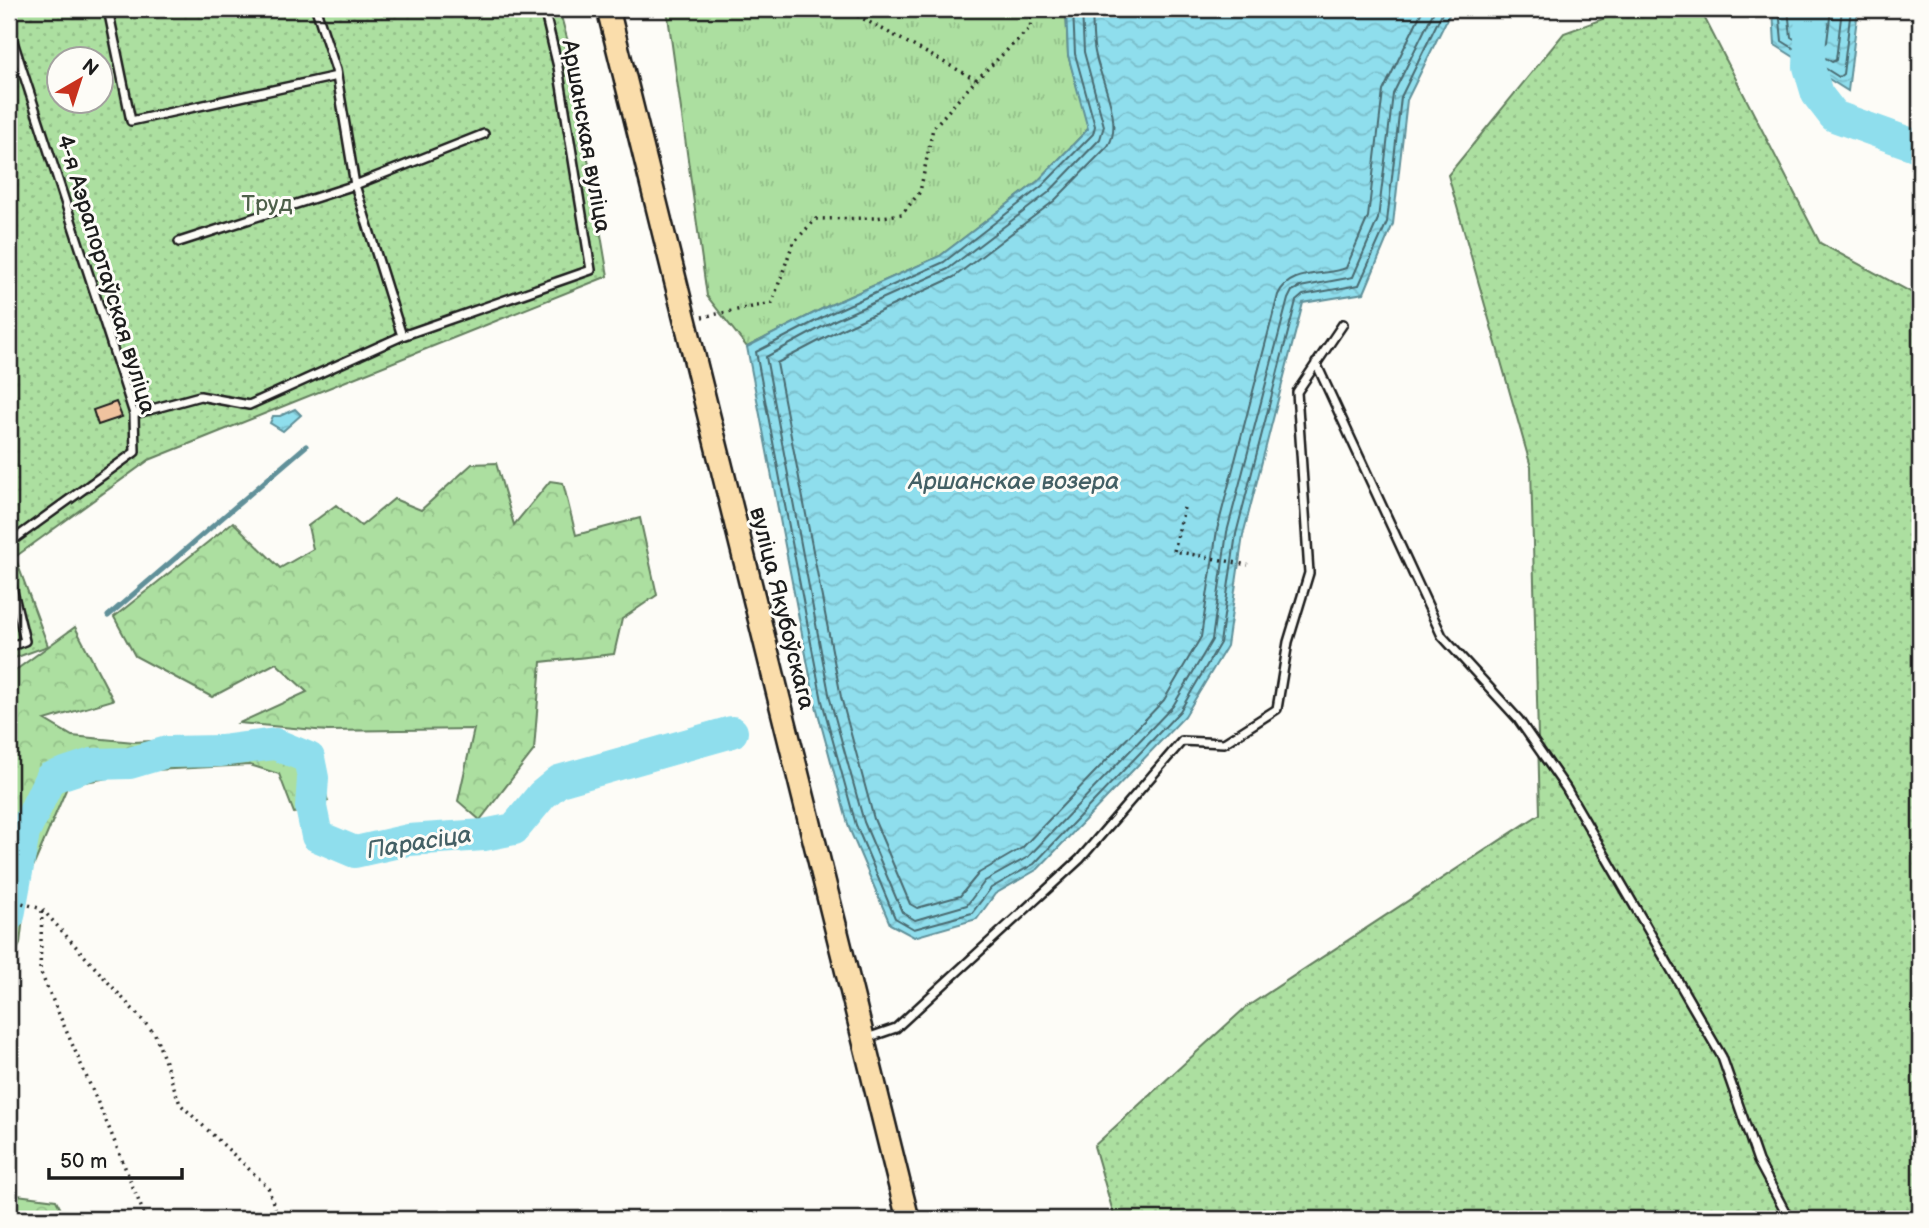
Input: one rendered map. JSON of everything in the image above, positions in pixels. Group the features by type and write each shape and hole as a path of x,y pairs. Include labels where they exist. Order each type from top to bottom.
{"main road":[{"name":"вуліца Якубоўскага","path":"608,9 908,1219"}],"lane":[{"path":"107,9 131,121 337,76"},
{"path":"134,414 200,396 249,405 402,336 355,185 337,76 316,9"},
{"name":"Аршанская вуліца","path":"402,336 591,270 558,67 544,9"},
{"name":"4-я Аэрапортаўская вуліца","path":"9,29 134,414 135,452 9,543"},
{"path":"180,242 355,185 484,134"},
{"path":"864,1040 897,1028 1080,859 1182,741 1224,743 1278,709 1288,642 1309,573 1297,393 1343,324"},
{"path":"1317,363 1442,636 1518,719 1566,788 1721,1057 1758,1161 1789,1219"},
{"path":"9,575 25,641 9,647"}],"path":[{"path":"845,9 976,80"},
{"path":"687,320 772,303 793,243 816,219 875,218 902,214 920,192 933,128 976,80 1030,28 1033,9"},
{"path":"1184,508 1174,551 1248,565"},
{"path":"9,899 43,909 155,1034 180,1104 268,1187 278,1219"},
{"path":"43,909 40,971 146,1219"}],"green space":[{"name":"Труд","path":"9,9 559,9 568,42 608,276 149,460 15,557 48,646 9,660"},
{"path":"667,9 1066,9 1068,55 1089,128 1038,181 940,256 828,306 747,347 707,296"},
{"path":"1630,9 1700,9 1820,243 1920,297 1920,1219 1115,1219 1094,1146 1245,1008 1540,814 1531,467 1448,175 1564,33"},
{"path":"496,463 514,525 550,481 563,483 576,535 640,518 657,595 622,619 614,654 541,662 534,750 480,820 458,801 474,729 327,731 239,723 307,692 276,663 212,697 135,656 114,617 233,522 280,568 313,549 308,526 336,505 361,526 394,499 421,510 472,464"},
{"path":"75,627 113,700 45,720 72,736 134,742 270,734 314,751 328,801 294,813 279,774 250,765 154,770 68,785 27,881 20,944 9,966 9,675"},
{"path":"9,1194 56,1200 66,1219 9,1219"}],"water":[{"name":"Аршанскае возера","path":"1066,9 1452,9 1407,100 1393,224 1364,293 1303,303 1243,535 1227,646 1185,716 1038,869 995,894 977,919 914,937 890,924 849,828 815,702 747,347 828,306 940,256 1038,181 1088,129 1068,55"},
{"path":"1773,9 1858,9 1848,91 1775,45"},
{"path":"295,409 301,415 283,431 270,423 273,416 280,416"}],"building":[{"path":"116,402 122,417 98,425 93,410"}],"waterway":[{"name":"Парасіца","path":"1811,9 1809,67 1817,94 1834,116 1920,147"},
{"path":"108,616 306,446"},
{"name":"Парасіца","path":"9,916 24,833 50,778 92,764 130,763 167,752 221,751 275,744 309,758 313,778 311,807 317,836 355,852 408,840 484,835 514,829 542,795 559,781 732,732"}]}
